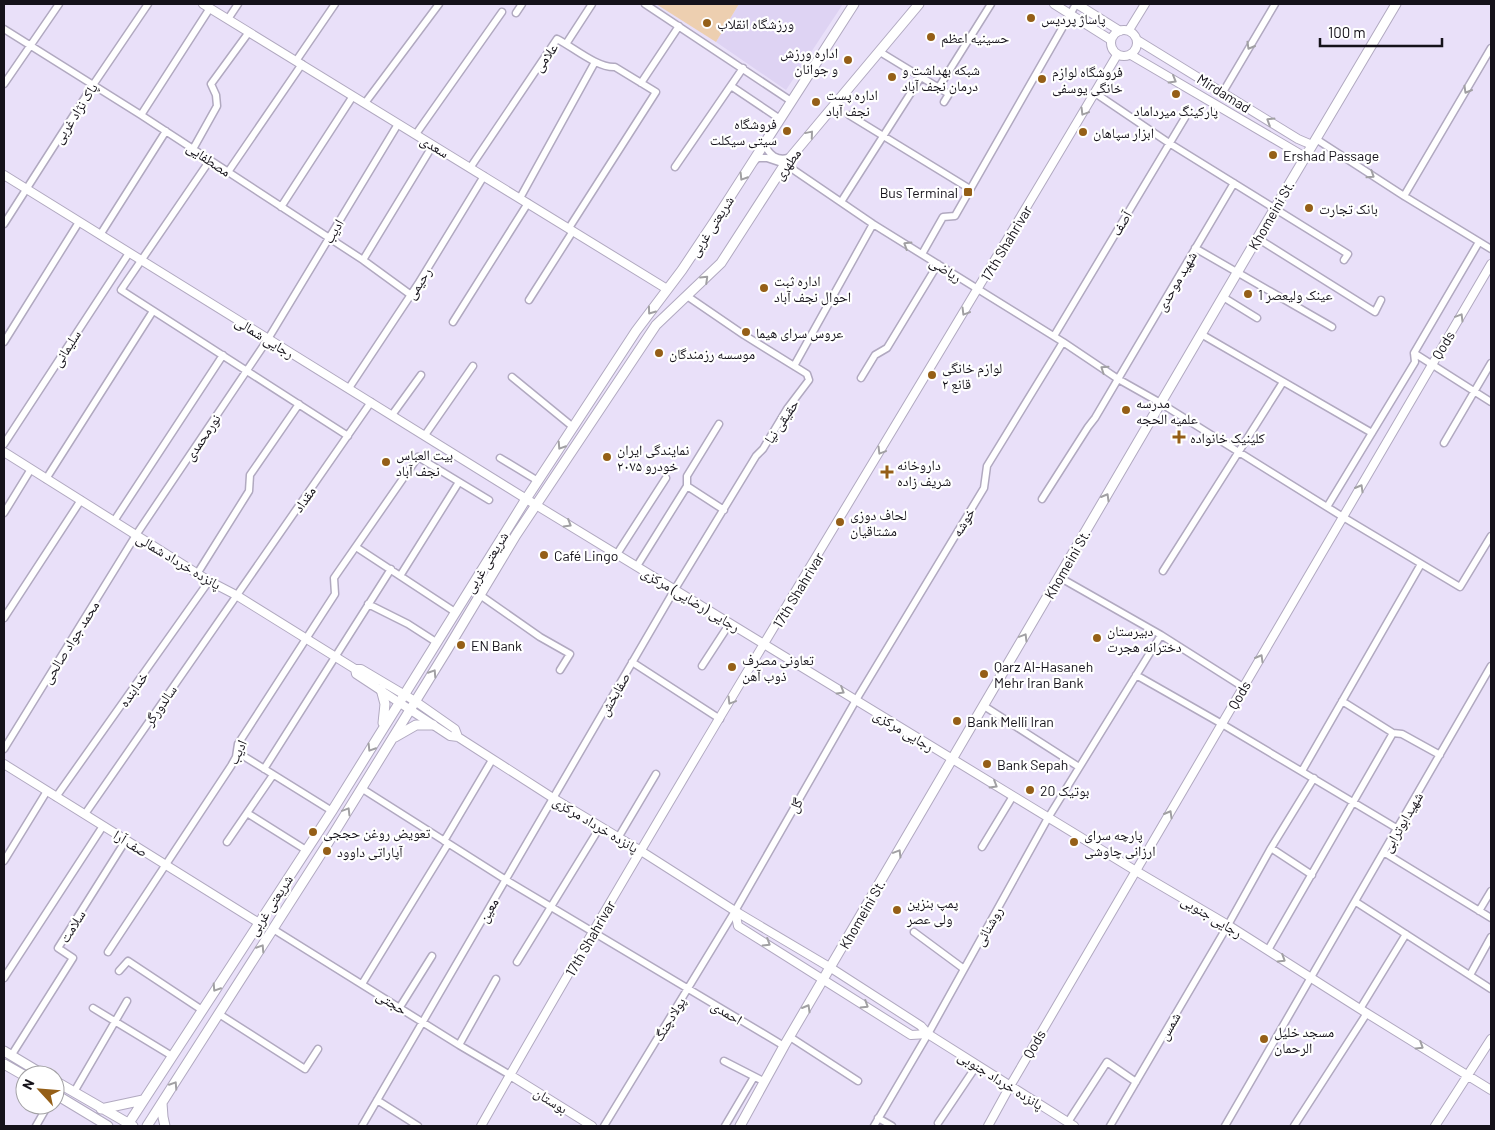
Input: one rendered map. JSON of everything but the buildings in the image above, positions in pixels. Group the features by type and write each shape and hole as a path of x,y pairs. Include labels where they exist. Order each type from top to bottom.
{"main road":[{"name":"شریعتی غربی","path":"129,1125 143,1100 332,811 526,499 636,330 714,222 854,4"},
{"name":"مطهری","path":"656,324 721,263 779,173 781,163 791,157 919,4"},
{"name":"Khomeini St.","path":"740,1126 784,1046 1274,208 1396,4"},
{"name":"شریعتی غربی","path":"147,1126 274,929 516,535 656,324"},
{"path":"381,689 385,704 385,716 381,732"},
{"path":"391,740 416,725 433,725"},
{"path":"7,1054 26,1065"},
{"path":"4,1064 15,1070"},
{"path":"65,1087 129,1125"},
{"path":"65,1100 108,1126"},
{"path":"82,1110 87,1100"},
{"path":"101,1108 143,1100"},
{"path":"162,1103 162,1117 165,1126"},
{"path":"94,1117 98,1126"}],"street":[{"path":"4,84 59,4"},
{"name":"پاک نژاد غربی","path":"4,224 6,216 26,189 148,4"},
{"name":"سعدی","path":"203,4 667,289"},
{"path":"228,19 238,4"},
{"path":"228,172 335,4"},
{"path":"365,103 439,4"},
{"path":"516,13 522,4"},
{"path":"566,44 592,4"},
{"path":"939,88 991,4"},
{"path":"1054,4 1111,40"},
{"path":"922,254 943,217 954,216 1077,4 1120,31"},
{"path":"1129,30 1144,4"},
{"path":"1223,92 1275,4"},
{"path":"650,5 791,101"},
{"path":"141,115 210,8"},
{"path":"416,134 502,12"},
{"path":"641,83 679,26"},
{"name":"مصطفایی","path":"4,29 166,131 363,260 410,295"},
{"path":"1129,30 1137,40 1137,49 1131,55 1122,57 1117,55 1112,48 1111,40 1120,31 1129,30"},
{"path":"193,149 217,106 216,96 211,84 249,32"},
{"name":"علامی","path":"470,168 557,39 595,62 608,67 615,67 656,92 571,230"},
{"name":"Mirdamad","path":"1137,40 1298,139 1314,142"},
{"path":"1404,196 1491,48"},
{"path":"880,52 949,94 944,102"},
{"name":"17th Shahrivar","path":"481,1126 641,851 979,289 1117,55"},
{"path":"1131,55 1305,156"},
{"path":"520,198 595,62"},
{"path":"676,167 743,68"},
{"path":"842,202 921,77"},
{"path":"731,86 780,119"},
{"path":"1095,93 1169,143 1348,254 1344,260"},
{"path":"281,207 353,96"},
{"name":"آصف","path":"1054,336 1189,111"},
{"path":"849,115 970,189"},
{"name":"ادیب","path":"268,339 398,124"},
{"path":"100,235 166,131"},
{"path":"765,142 766,150 770,155 778,159 791,157"},
{"path":"1314,142 1491,250"},
{"path":"363,260 434,145"},
{"path":"752,162 758,158 767,158 781,163"},
{"path":"210,160 121,290 348,436"},
{"name":"ریاضی","path":"781,163 873,224 1054,336 1118,379 1161,403 1343,517"},
{"name":"رجایی شمالی","path":"4,175 526,499"},
{"name":"رحیمی","path":"348,388 410,295 484,176"},
{"name":"شهید موحدی","path":"1042,499 1118,379 1234,183"},
{"path":"453,322 528,203"},
{"path":"4,342 79,222"},
{"path":"794,366 873,224"},
{"path":"529,300 571,230"},
{"path":"1258,238 1375,312 1381,300"},
{"path":"1327,507 1416,362 1414,353 1479,242"},
{"path":"1195,248 1332,327"},
{"name":"سلیمانی","path":"4,444 128,253"},
{"path":"861,378 875,355 887,348 938,264"},
{"name":"Qods","path":"988,1126 1491,264"},
{"name":"حقیقی نیا","path":"675,589 756,456 809,380 807,374 687,296"},
{"path":"1223,297 1257,318"},
{"path":"46,479 153,311"},
{"path":"1201,334 1372,433"},
{"name":"نورمحمدی","path":"136,535 268,339"},
{"name":"خوشه","path":"856,700 984,488 987,466 1063,342"},
{"path":"1414,353 1475,390 1491,402"},
{"path":"114,521 223,355"},
{"path":"1444,443 1491,363"},
{"path":"424,435 473,366"},
{"path":"392,415 421,375"},
{"path":"512,377 573,427"},
{"path":"1162,571 1284,382"},
{"name":"مقداد","path":"236,595 371,402"},
{"path":"197,574 249,491 250,474 299,404"},
{"path":"637,566 686,486 688,476 719,424"},
{"name":"پانزده خرداد شمالی","path":"4,452 197,574 236,595 355,669 356,674 413,705"},
{"name":"ادیب","path":"108,952 231,766 236,757 238,744 335,594 334,578 418,457 459,482"},
{"path":"500,458 538,481"},
{"path":"4,512 30,469"},
{"path":"618,554 666,478"},
{"path":"400,576 459,482 489,500"},
{"path":"686,486 724,510"},
{"name":"رجایی (رضایی) مرکزی","path":"526,499 856,700"},
{"path":"4,618 81,500"},
{"path":"1343,517 1460,587 1491,536"},
{"name":"محمد جواد صالحی","path":"4,749 136,535"},
{"path":"356,547 455,612"},
{"path":"1302,771 1421,564"},
{"path":"264,769 390,569"},
{"path":"1059,577 1161,635 1244,687"},
{"name":"خدابنده","path":"56,797 209,581"},
{"name":"صفابخش","path":"553,798 675,589"},
{"name":"سالدورگر","path":"85,814 236,595"},
{"path":"480,595 540,637 570,654 560,670"},
{"path":"368,604 408,624 436,642"},
{"path":"702,666 730,623"},
{"name":"روشنائی","path":"874,1126 928,1034 1048,818 1161,635"},
{"path":"632,662 720,719"},
{"name":"شهیدابوترابی","path":"1225,1126 1491,666"},
{"name":"پانزده خرداد شمالی","path":"355,669 361,668 401,698"},
{"path":"1136,675 1398,829"},
{"name":"رجایی مرکزی","path":"856,700 953,759"},
{"name":"گل","path":"735,911 856,700"},
{"path":"1342,701 1393,733 1402,734 1440,755"},
{"name":"پانزده خرداد مرکزی","path":"413,705 433,725 450,736 458,737 735,911 831,968"},
{"name":"پانزده خرداد مرکزی","path":"413,705 455,729 458,737"},
{"path":"984,706 1079,767"},
{"path":"1268,950 1393,733"},
{"path":"237,752 332,811"},
{"name":"رجایی جنوبی","path":"953,759 1228,925 1491,1090"},
{"path":"362,984 492,760"},
{"name":"صف آرا","path":"4,764 259,923"},
{"path":"618,838 656,774"},
{"path":"227,842 273,775"},
{"name":"شمس","path":"1110,1126 1271,848 1314,778"},
{"name":"احمدی","path":"361,788 506,880 784,1046"},
{"path":"4,861 47,791"},
{"path":"982,848 1013,796"},
{"name":"معین","path":"362,1126 553,798"},
{"path":"247,812 306,850"},
{"path":"4,978 103,826"},
{"path":"517,962 600,827"},
{"name":"سلامت","path":"7,1054 74,958 58,948 126,840"},
{"path":"1271,848 1312,875"},
{"path":"1384,853 1491,918"},
{"path":"1479,911 1491,891"},
{"path":"1356,902 1491,989"},
{"name":"پانزده خرداد مرکزی","path":"735,911 738,926 824,979"},
{"name":"پولادچنگ","path":"604,1126 735,911"},
{"name":"حجتی","path":"274,929 510,1075"},
{"path":"914,932 964,969"},
{"path":"1294,1126 1364,1011 1406,934"},
{"path":"1470,975 1491,937"},
{"path":"400,1007 432,956"},
{"path":"119,971 128,961 202,1010"},
{"name":"پانزده خرداد جنوبی","path":"831,968 921,1026 928,1034 1071,1124"},
{"path":"459,1045 496,979"},
{"name":"پانزده خرداد جنوبی","path":"824,979 911,1034 928,1034"},
{"path":"74,1092 127,1002"},
{"path":"93,1008 172,1056"},
{"path":"219,1014 305,1069 318,1049"},
{"path":"790,1037 858,1081"},
{"path":"1435,1126 1491,1040"},
{"path":"724,1061 765,1082"},
{"path":"1071,1124 1107,1062 1136,1082"},
{"path":"938,1124 977,1065"},
{"name":"بوستان","path":"510,1075 592,1126"},
{"path":"725,1126 754,1077"},
{"path":"377,1100 418,1126"},
{"path":"36,1126 42,1115"},
{"path":"878,1118 892,1126"}],"shaded area":[{"name":"ورزشگاه انقلاب","path":"656,4 739,4 716,42"},
{"path":"739,4 843,4 786,90 716,42"}],"place":[{"name":"پاساژ پردیس","path":"1031,18"},
{"name":"ورزشگاه انقلاب","path":"707,23"},
{"name":"حسینیه اعظم","path":"931,37"},
{"name":"اداره ورزش و جوانان","path":"848,60"},
{"name":"شبکه بهداشت و درمان نجف آباد","path":"892,77"},
{"name":"فروشگاه لوازم خانگی یوسفی","path":"1042,79"},
{"name":"پارکینگ میرداماد","path":"1176,94"},
{"name":"اداره پست نجف آباد","path":"816,102"},
{"name":"فروشگاه سيتی سیکلت","path":"787,131"},
{"name":"ابزار سپاهان","path":"1083,132"},
{"name":"Ershad Passage","path":"1273,155"},
{"name":"Bus Terminal","path":"968,192"},
{"name":"بانک تجارت","path":"1309,208"},
{"name":"اداره ثبت احوال نجف آباد","path":"764,288"},
{"name":"عینک ولیعصر 1","path":"1248,294"},
{"name":"عروس سرای هیما","path":"746,332"},
{"name":"موسسه رزمندگان","path":"659,353"},
{"name":"لوازم خانگی قانع ۲","path":"932,375"},
{"name":"مدرسه علمیه الحجه","path":"1126,410"},
{"name":"کلینیک خانواده","path":"1179,437"},
{"name":"نمایندگی ایران خودرو ۲۰۷۵","path":"607,457"},
{"name":"بیت العباس نجف آباد","path":"386,462"},
{"name":"داروخانه شریف زاده","path":"887,472"},
{"name":"لحاف دوزی مشتاقیان","path":"840,522"},
{"name":"Café Lingo","path":"544,555"},
{"name":"دبیرستان دخترانه هجرت","path":"1097,638"},
{"name":"EN Bank","path":"461,645"},
{"name":"تعاونی مصرف ذوب آهن","path":"732,667"},
{"name":"Qarz Al-Hasaneh Mehr Iran Bank","path":"984,674"},
{"name":"Bank Melli Iran","path":"957,721"},
{"name":"Bank Sepah","path":"987,764"},
{"name":"بوتیک 20","path":"1030,790"},
{"name":"تعویض روغن حججی","path":"313,832"},
{"name":"پارچه سرای ارزانی چاوشی","path":"1074,842"},
{"name":"آپاراتی داوود","path":"327,851"},
{"name":"پمپ بنزین ولی عصر","path":"897,910"},
{"name":"مسجد خلیل الرحمان","path":"1264,1039"}]}
